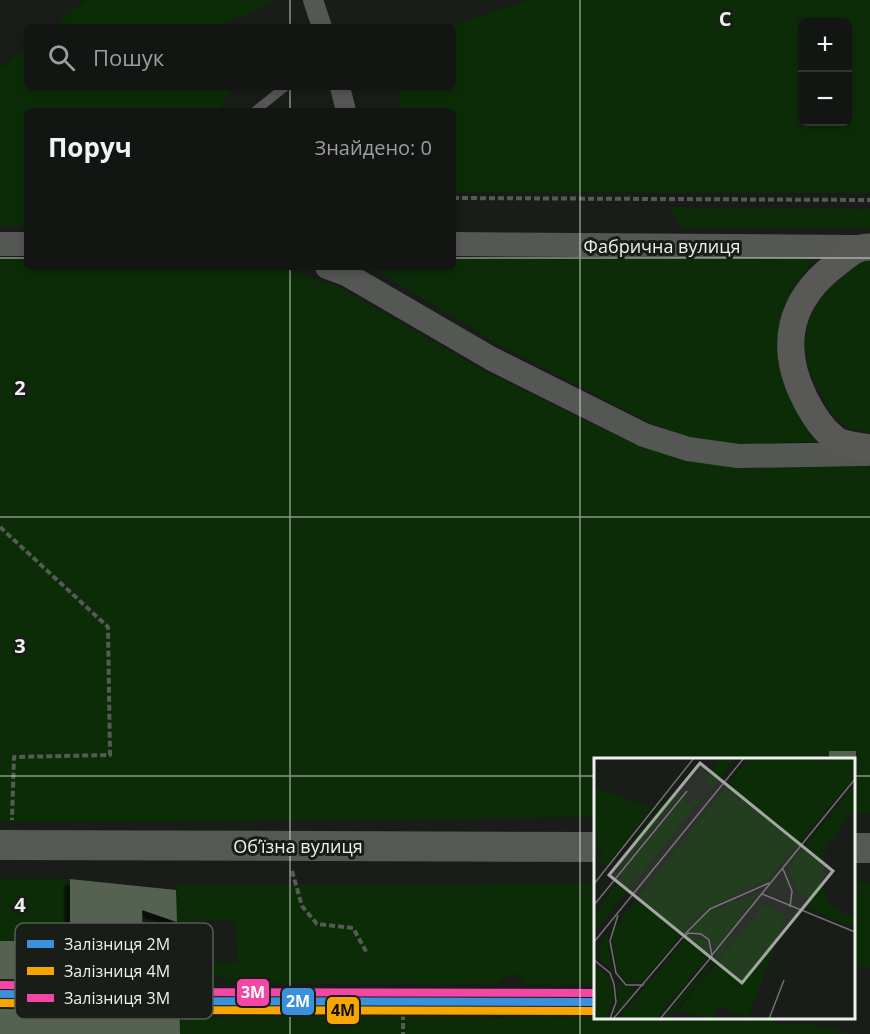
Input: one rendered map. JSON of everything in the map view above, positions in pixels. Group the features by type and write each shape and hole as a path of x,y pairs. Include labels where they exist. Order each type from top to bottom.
{"main road":[{"path":"864,247 829,269 806,294 795,317 789,343 795,379 813,414 836,441 870,448"},
{"name":"Обʼїзна вулиця","path":"5,845 594,847"}],"street":[{"path":"313,0 321,24"},
{"path":"341,90 345,108"},
{"path":"0,244 24,244"},
{"name":"Фабрична вулиця","path":"456,244 864,247"},
{"path":"335,270 346,274 492,359 644,435 688,449 738,456 870,454"}],"lane":[{"path":"259,108 281,90"}],"path":[{"path":"456,198 870,200"},
{"path":"0,527 108,627 110,755 14,757 5,845"},
{"path":"274,846 289,860 302,906 317,924 353,928 368,953"},
{"path":"403,1014 403,1034"}],"green space":[{"path":"86,0 279,0 223,24 56,24"},
{"path":"528,0 870,0 870,193 456,192 456,108 400,108 398,90 456,90 456,24"},
{"path":"24,49 24,90 230,90 220,108 24,108 24,226 0,226 0,69"},
{"path":"670,207 870,209 870,229 680,227"},
{"path":"816,257 794,287 783,317 819,441 738,444 691,438 652,424 501,346 376,270 456,270 456,259"},
{"path":"870,258 870,432 849,428 834,416 812,375 805,347 806,333 816,306 835,282"},
{"path":"0,259 24,259 24,270 286,270 337,286 483,370 636,445 685,460 740,466 870,467 870,813 855,813 855,758 594,758 594,817 0,822"},
{"path":"0,879 70,879 70,923 15,923 15,941 0,941"},
{"path":"855,882 870,882 870,967 855,969"},
{"path":"594,883 594,984 526,985 518,974 508,974 499,984 233,983 213,975 213,962 238,962 235,920 177,922 176,885"},
{"path":"230,1006 485,1006 491,1017 502,1018 510,1006 594,1006 594,1019 770,1019 778,1024 812,1024 851,1034 180,1034 181,1019 223,1017"}],"building":[{"path":"829,751 856,751 856,771 855,758 829,758"},
{"path":"70,879 176,890 177,922 142,910 142,923 70,923"},
{"path":"0,941 15,941 15,1019 180,1019 180,1034 0,1034"}],"rail line":[{"name":"3М","path":"0,985 15,985"},
{"name":"3М","path":"213,992 594,993"},
{"name":"2М","path":"0,994 15,994"},
{"name":"2М","path":"213,1001 594,1002"},
{"name":"4М","path":"0,1003 15,1003"},
{"name":"4М","path":"213,1010 594,1011"}]}
